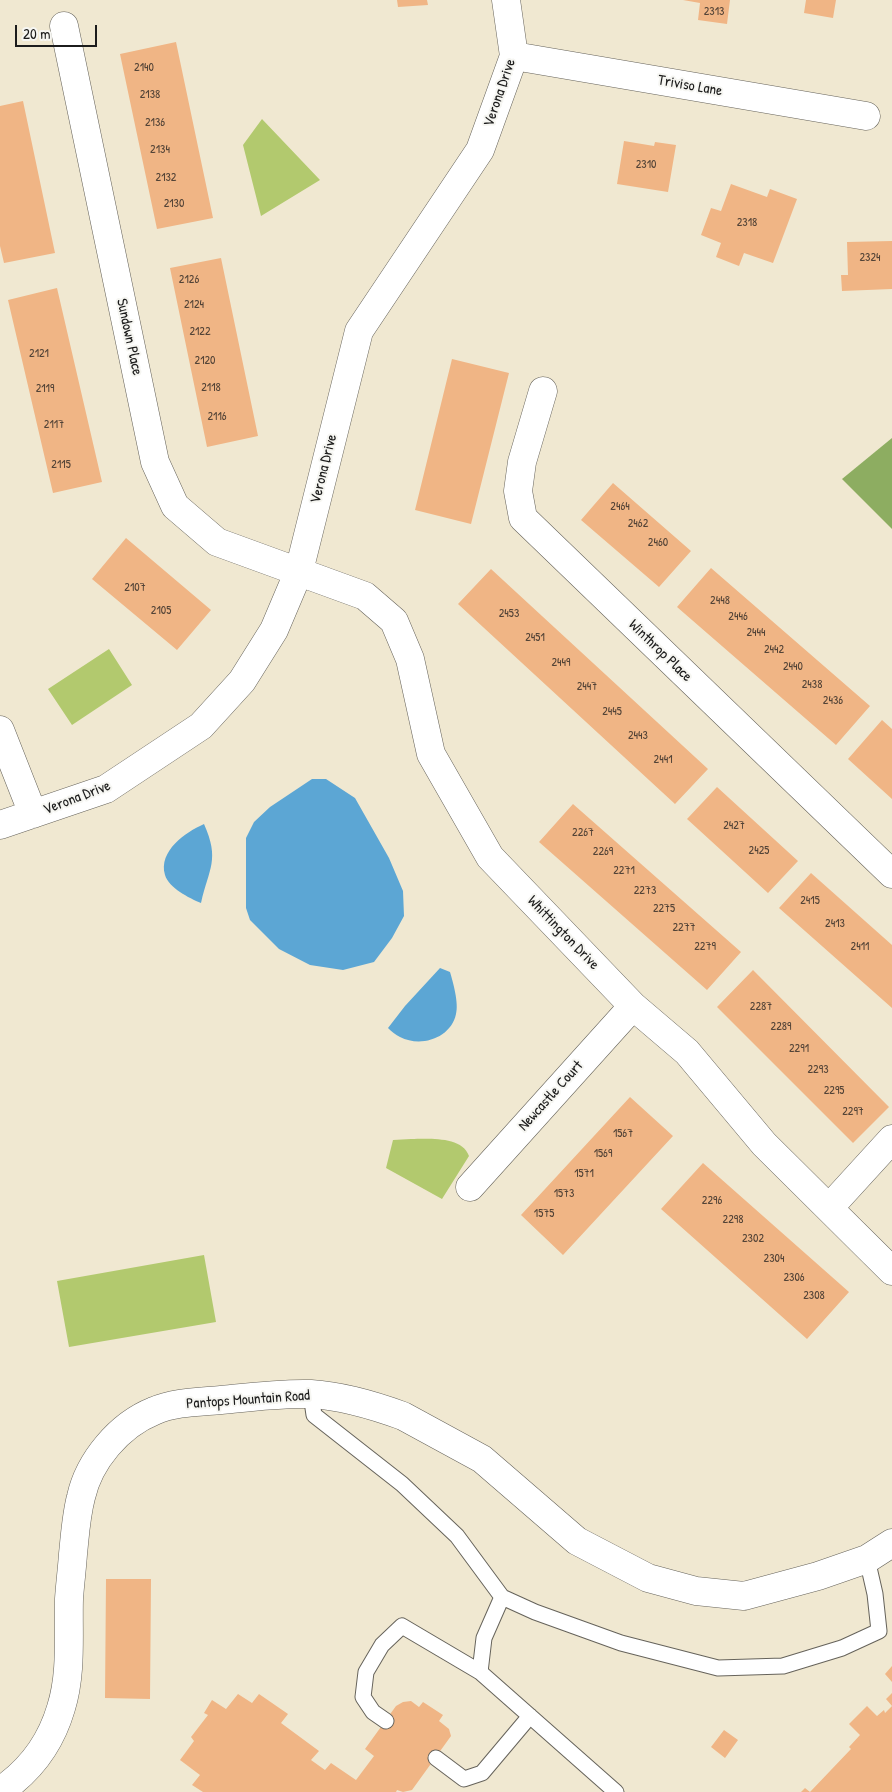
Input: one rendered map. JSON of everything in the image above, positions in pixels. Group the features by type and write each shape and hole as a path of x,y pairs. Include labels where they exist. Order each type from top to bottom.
{"street":[{"name":"Verona Drive","path":"0,825 106,789 201,726 242,682 274,630 299,570 359,331 480,150 514,56 506,0"},
{"name":"Sundown Place","path":"64,26 155,462 174,506 217,542 299,570"},
{"name":"Triviso Lane","path":"514,56 866,116"},
{"name":"Winthrop Place","path":"543,391 522,462 518,491 523,518 892,874"},
{"name":"Whittington Drive","path":"299,570 365,596 394,621 410,660 431,754 490,857 633,1006 687,1052 764,1144 892,1271"},
{"path":"0,730 34,814"},
{"name":"Newcastle Court","path":"470,1187 633,1006"},
{"path":"829,1208 892,1139"},
{"name":"Pantops Mountain Road","path":"0,1791 33,1762 49,1740 62,1707 68,1672 69,1598 79,1505 92,1468 109,1443 131,1423 154,1410 180,1404 269,1395 310,1394 344,1398 403,1416 482,1459 577,1541 648,1578 696,1591 744,1596 818,1576 867,1559 892,1543"}],"lane":[{"path":"310,1394 314,1415 402,1484 457,1536 502,1597 535,1612 621,1643 718,1668 784,1666 842,1648 879,1631 875,1594 867,1559"},
{"path":"480,1672 484,1638 502,1597"},
{"path":"386,1721 373,1712 364,1697 366,1672 382,1645 402,1626 480,1672 616,1792"},
{"path":"436,1758 464,1779 482,1773 530,1716"}],"green space":[{"path":"262,119 320,180 261,216 243,145"},
{"path":"892,438 892,529 842,479"},
{"path":"109,649 132,685 72,725 48,689"},
{"path":"435,1139 452,1142 459,1145 469,1156 442,1199 386,1168 393,1140"},
{"path":"204,1255 216,1322 69,1347 57,1281"}],"water":[{"path":"312,779 326,779 355,798 389,858 403,891 404,916 392,938 374,962 343,970 310,965 279,949 250,920 246,908 246,838 254,822 270,807"},
{"path":"204,824 209,836 212,864 201,903 185,895 167,880 164,866 170,850 175,844 189,832"},
{"path":"440,968 450,972 454,987 457,1009 453,1022 442,1035 434,1039 417,1041 400,1037 388,1028 405,1006"}],"building":[{"path":"397,0 427,0 428,5 398,7"},
{"path":"683,0 730,0 727,24 698,20 700,3"},
{"path":"806,0 836,0 833,18 804,13"},
{"path":"176,42 213,218 157,229 120,54"},
{"path":"23,101 55,253 4,263 0,246 0,106"},
{"path":"624,141 654,146 655,142 676,145 668,192 617,184"},
{"path":"731,184 767,197 770,189 797,199 773,263 744,253 739,266 716,257 721,243 701,235 711,208 721,211"},
{"path":"892,241 892,289 842,291 841,275 848,275 847,242"},
{"path":"221,258 258,436 207,447 170,268"},
{"path":"57,288 102,482 53,493 8,300"},
{"path":"452,359 509,373 471,524 415,510"},
{"path":"613,483 691,551 659,587 581,520"},
{"path":"126,538 211,610 177,650 92,579"},
{"path":"711,568 870,706 836,745 677,607"},
{"path":"491,569 708,769 675,804 458,604"},
{"path":"882,720 892,729 892,799 848,759"},
{"path":"717,787 798,861 768,893 687,819"},
{"path":"573,804 741,952 707,990 539,842"},
{"path":"811,873 892,945 892,1008 779,908"},
{"path":"753,970 889,1107 853,1143 717,1007"},
{"path":"630,1097 673,1136 563,1255 521,1215"},
{"path":"703,1163 849,1292 807,1339 661,1209"},
{"path":"106,1579 151,1579 150,1699 105,1698"},
{"path":"892,1666 892,1682 885,1674"},
{"path":"892,1693 892,1706 886,1699"},
{"path":"238,1694 252,1703 259,1694 288,1714 281,1723 319,1751 311,1760 325,1770 331,1763 356,1780 374,1756 365,1749 396,1706 403,1702 411,1701 419,1707 423,1702 443,1715 439,1721 449,1729 451,1736 412,1790 403,1792 397,1790 396,1792 203,1792 192,1785 200,1775 180,1760 194,1741 191,1737 208,1715 204,1713 212,1700 226,1709"},
{"path":"867,1706 877,1716 884,1710 885,1713 892,1706 892,1792 810,1792 851,1749 849,1747 860,1735 849,1724"},
{"path":"724,1730 738,1740 725,1758 711,1747"},
{"path":"805,1788 810,1792 801,1792"}]}
